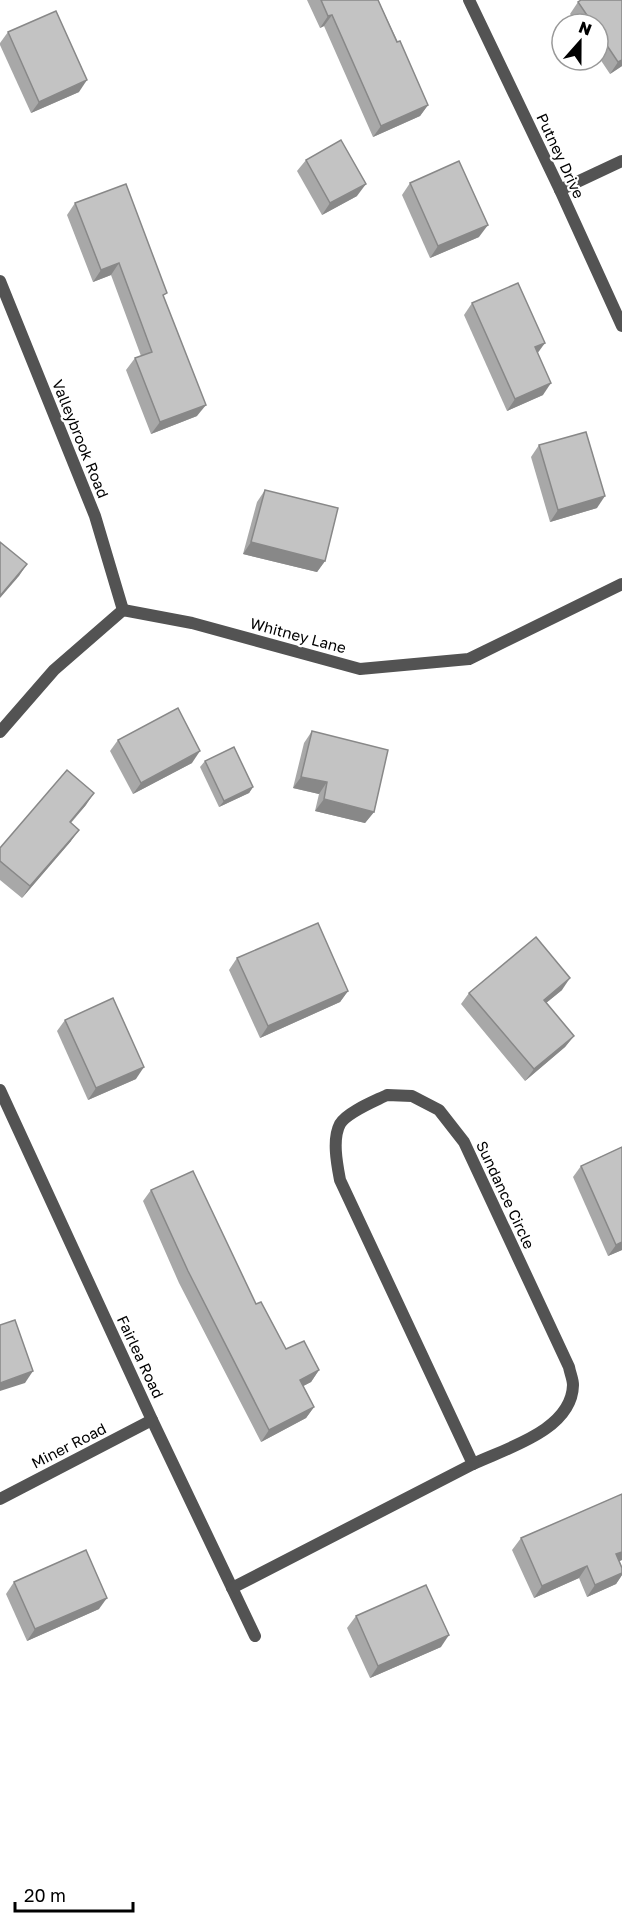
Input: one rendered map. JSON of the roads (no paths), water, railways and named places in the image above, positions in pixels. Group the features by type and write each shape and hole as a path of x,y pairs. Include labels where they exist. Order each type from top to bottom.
{"street":[{"name":"Putney Drive","path":"469,0 622,326"},
{"path":"560,190 622,161"},
{"name":"Valleybrook Road","path":"0,281 95,516 123,610"},
{"name":"Whitney Lane","path":"123,610 192,623 360,669 470,659 622,584"},
{"path":"0,732 54,670 123,610"},
{"name":"Fairlea Road","path":"0,1090 152,1420 255,1636"},
{"name":"Sundance Circle","path":"232,1588 473,1464 543,1431 565,1411 571,1397 573,1383 569,1367 464,1142 439,1110 412,1096 387,1095 360,1107 340,1124 335,1151 340,1180 473,1464"},
{"name":"Miner Road","path":"0,1499 152,1420"}]}
